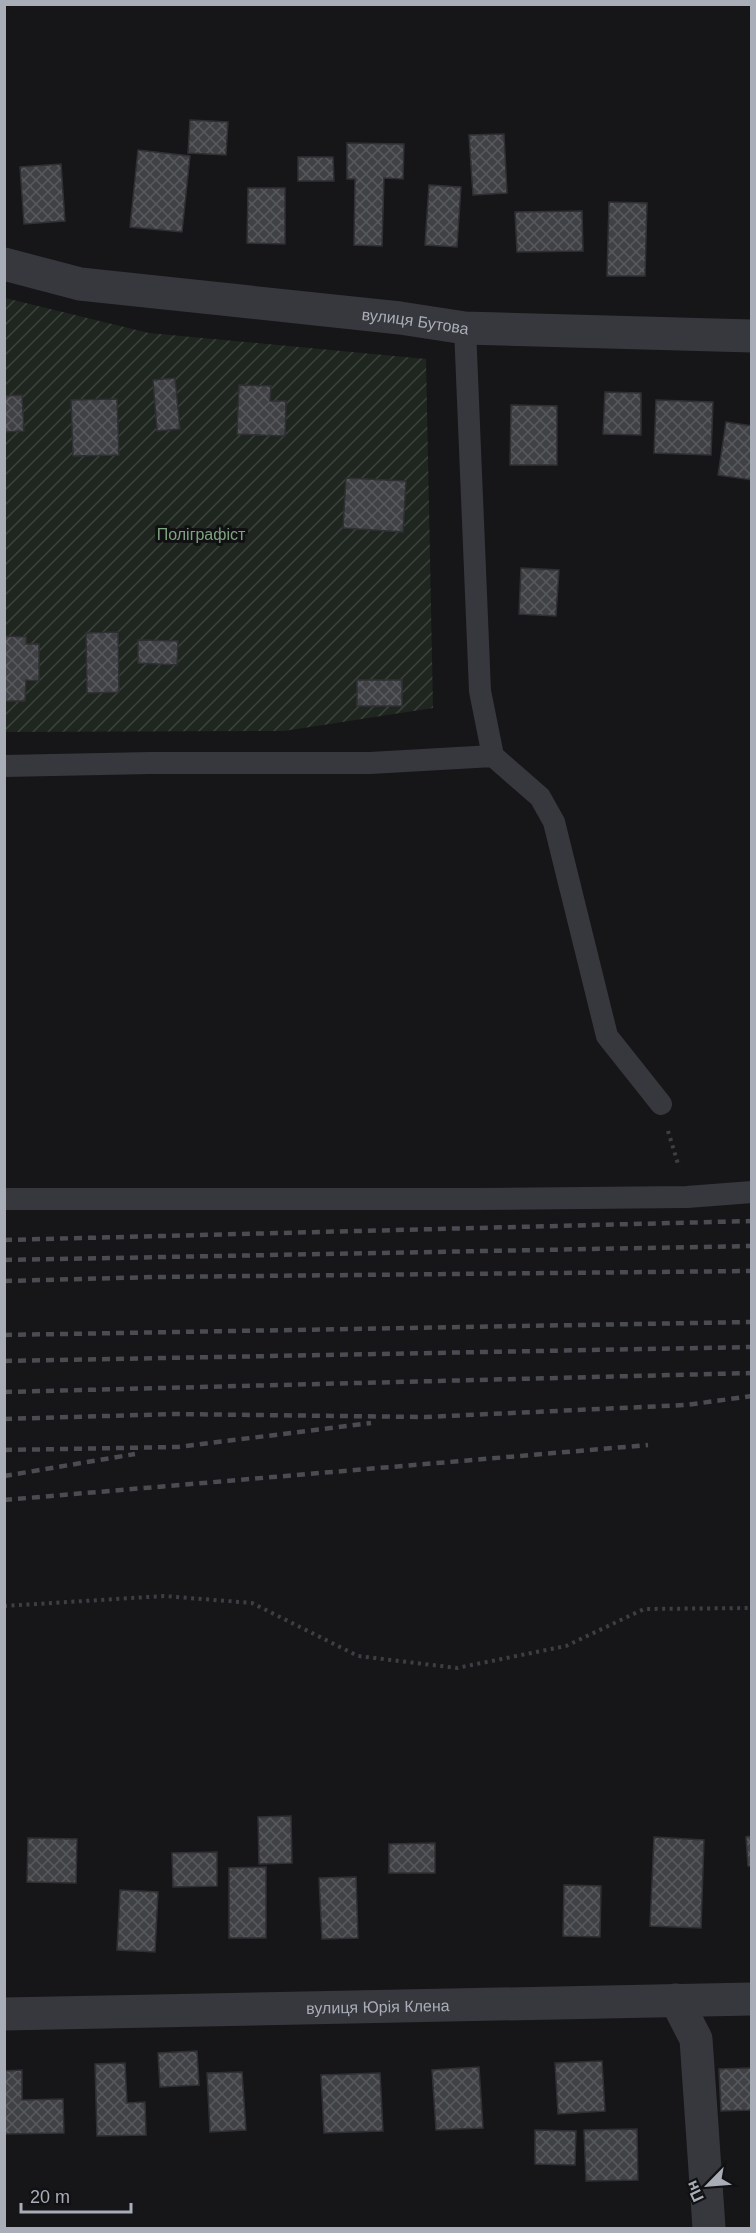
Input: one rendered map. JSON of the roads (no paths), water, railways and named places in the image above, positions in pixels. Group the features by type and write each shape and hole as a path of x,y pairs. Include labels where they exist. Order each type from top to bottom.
{"street":[{"name":"вулиця Бутова","path":"4,264 80,284 400,318 465,328 752,336"},
{"name":"вулиця Юрія Клена","path":"4,2014 752,1999"},
{"path":"676,2000 696,2039 709,2229"}],"lane":[{"path":"465,328 480,691 493,756 540,796 554,822 608,1036 661,1104"},
{"path":"4,766 370,763 493,756"},
{"path":"4,1199 476,1199 687,1197 752,1192"}],"railway":[{"path":"4,1240 752,1221"},
{"path":"4,1260 752,1246"},
{"path":"4,1281 154,1277 752,1271"},
{"path":"4,1335 752,1322"},
{"path":"4,1361 752,1347"},
{"path":"4,1392 752,1373"},
{"path":"4,1419 174,1414 425,1417 686,1405 752,1396"},
{"path":"4,1450 178,1447 371,1423"},
{"path":"4,1500 648,1445"},
{"path":"4,1476 135,1454"}],"park label":[{"name":"Поліграфіст","path":"201,534"}]}
